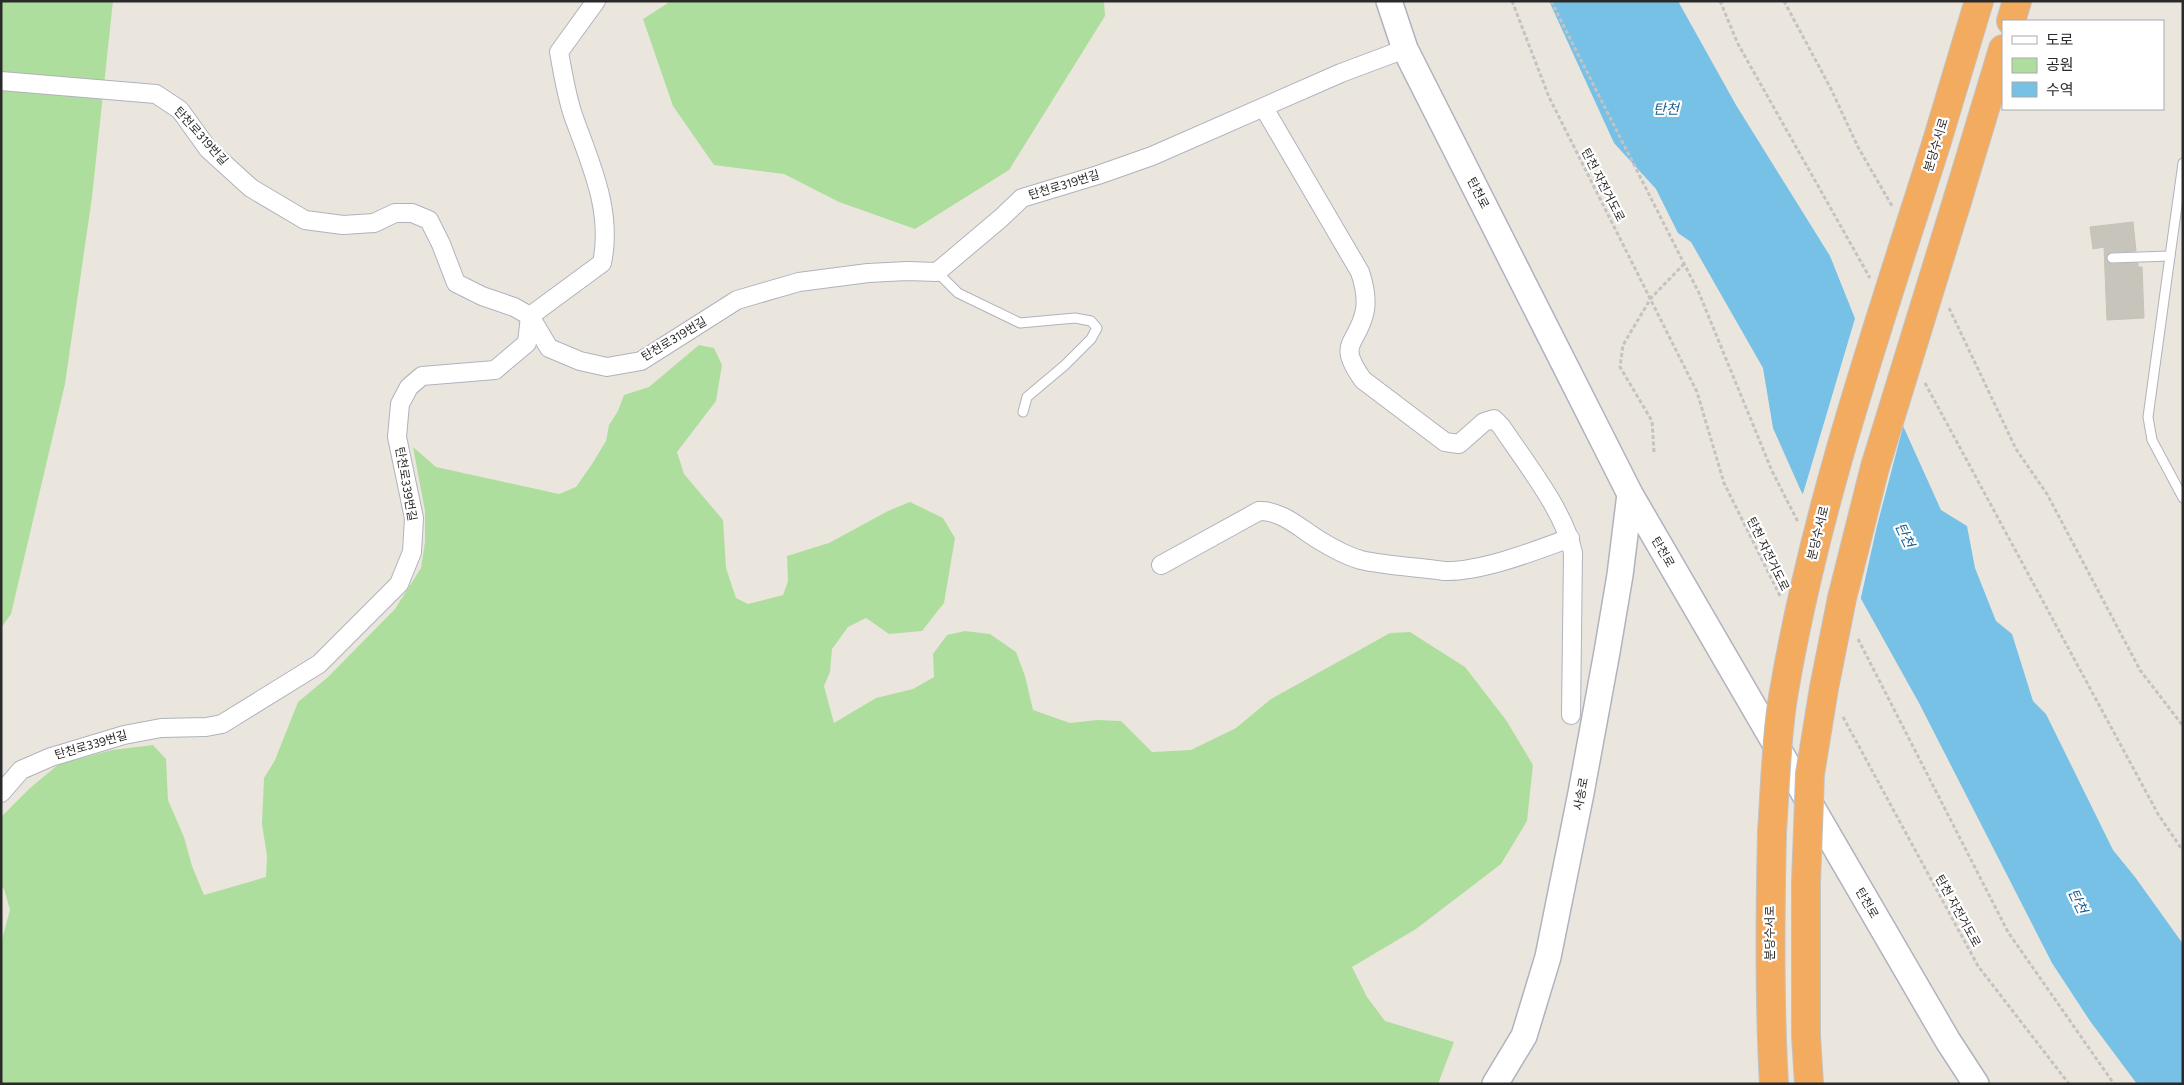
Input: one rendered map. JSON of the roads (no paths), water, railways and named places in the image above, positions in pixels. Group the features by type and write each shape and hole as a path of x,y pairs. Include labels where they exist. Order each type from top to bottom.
{"highway":[{"name":"분당수서로","path":"1774,1084 1770,1028 1769,934 1772,832 1783,698 1816,538 1846,426 1937,141 1979,1"},
{"path":"2011,20 2017,1"},
{"path":"1809,1084 1806,1036 1806,882 1810,774 1824,688 1842,598 1875,467 2002,52"}],"main road":[{"name":"탄천로","path":"1389,1 1405,49 1630,494 1948,1041 1976,1084"},
{"name":"사송로","path":"1495,1084 1524,1036 1548,957 1607,652 1620,575 1630,494"}],"street":[{"path":"530,316 602,263 606,244 600,192 566,91 559,52 596,1"},
{"name":"탄천로319번길","path":"1,81 156,94 180,110 208,149 251,188 274,204 305,220 343,225 374,223 395,213 412,214 429,220 441,244 456,283 482,296 514,307 530,316 549,348 580,361 607,367 641,361 737,300 799,282 868,273 937,272 1022,198 1152,156 1341,73 1405,49"},
{"path":"1264,108 1360,272 1366,296 1365,310 1349,349 1349,357 1353,366 1363,380 1445,442 1459,444 1484,422 1494,420 1502,426 1554,507 1570,538 1574,553 1571,716"},
{"name":"탄천로339번길","path":"1,793 21,770 51,757 124,734 161,728 206,727 222,724 319,664 399,584 412,552 414,518 397,437 400,404 409,387 422,376 495,370 527,343 530,316"},
{"path":"1161,565 1259,511 1269,510 1342,553 1360,560 1444,571 1457,572 1524,555 1570,538"}],"lane":[{"path":"2183,163 2148,417 2152,440 2183,498"},
{"path":"2112,258 2170,256"},
{"path":"937,272 958,293 1020,323 1075,318 1091,321 1096,328 1091,339 1065,365 1027,397 1023,412"}],"water":[{"name":"탄천","path":"1549,1 1678,1 1736,105 1830,256 1858,326 1941,510 1967,526 1975,568 1996,621 2012,634 2033,701 2046,714 2113,850 2135,877 2183,944 2183,1084 2137,1084 2090,1021 2052,963 1919,703 1801,491 1773,428 1763,368 1691,242 1678,233 1656,189 1614,143"}]}
